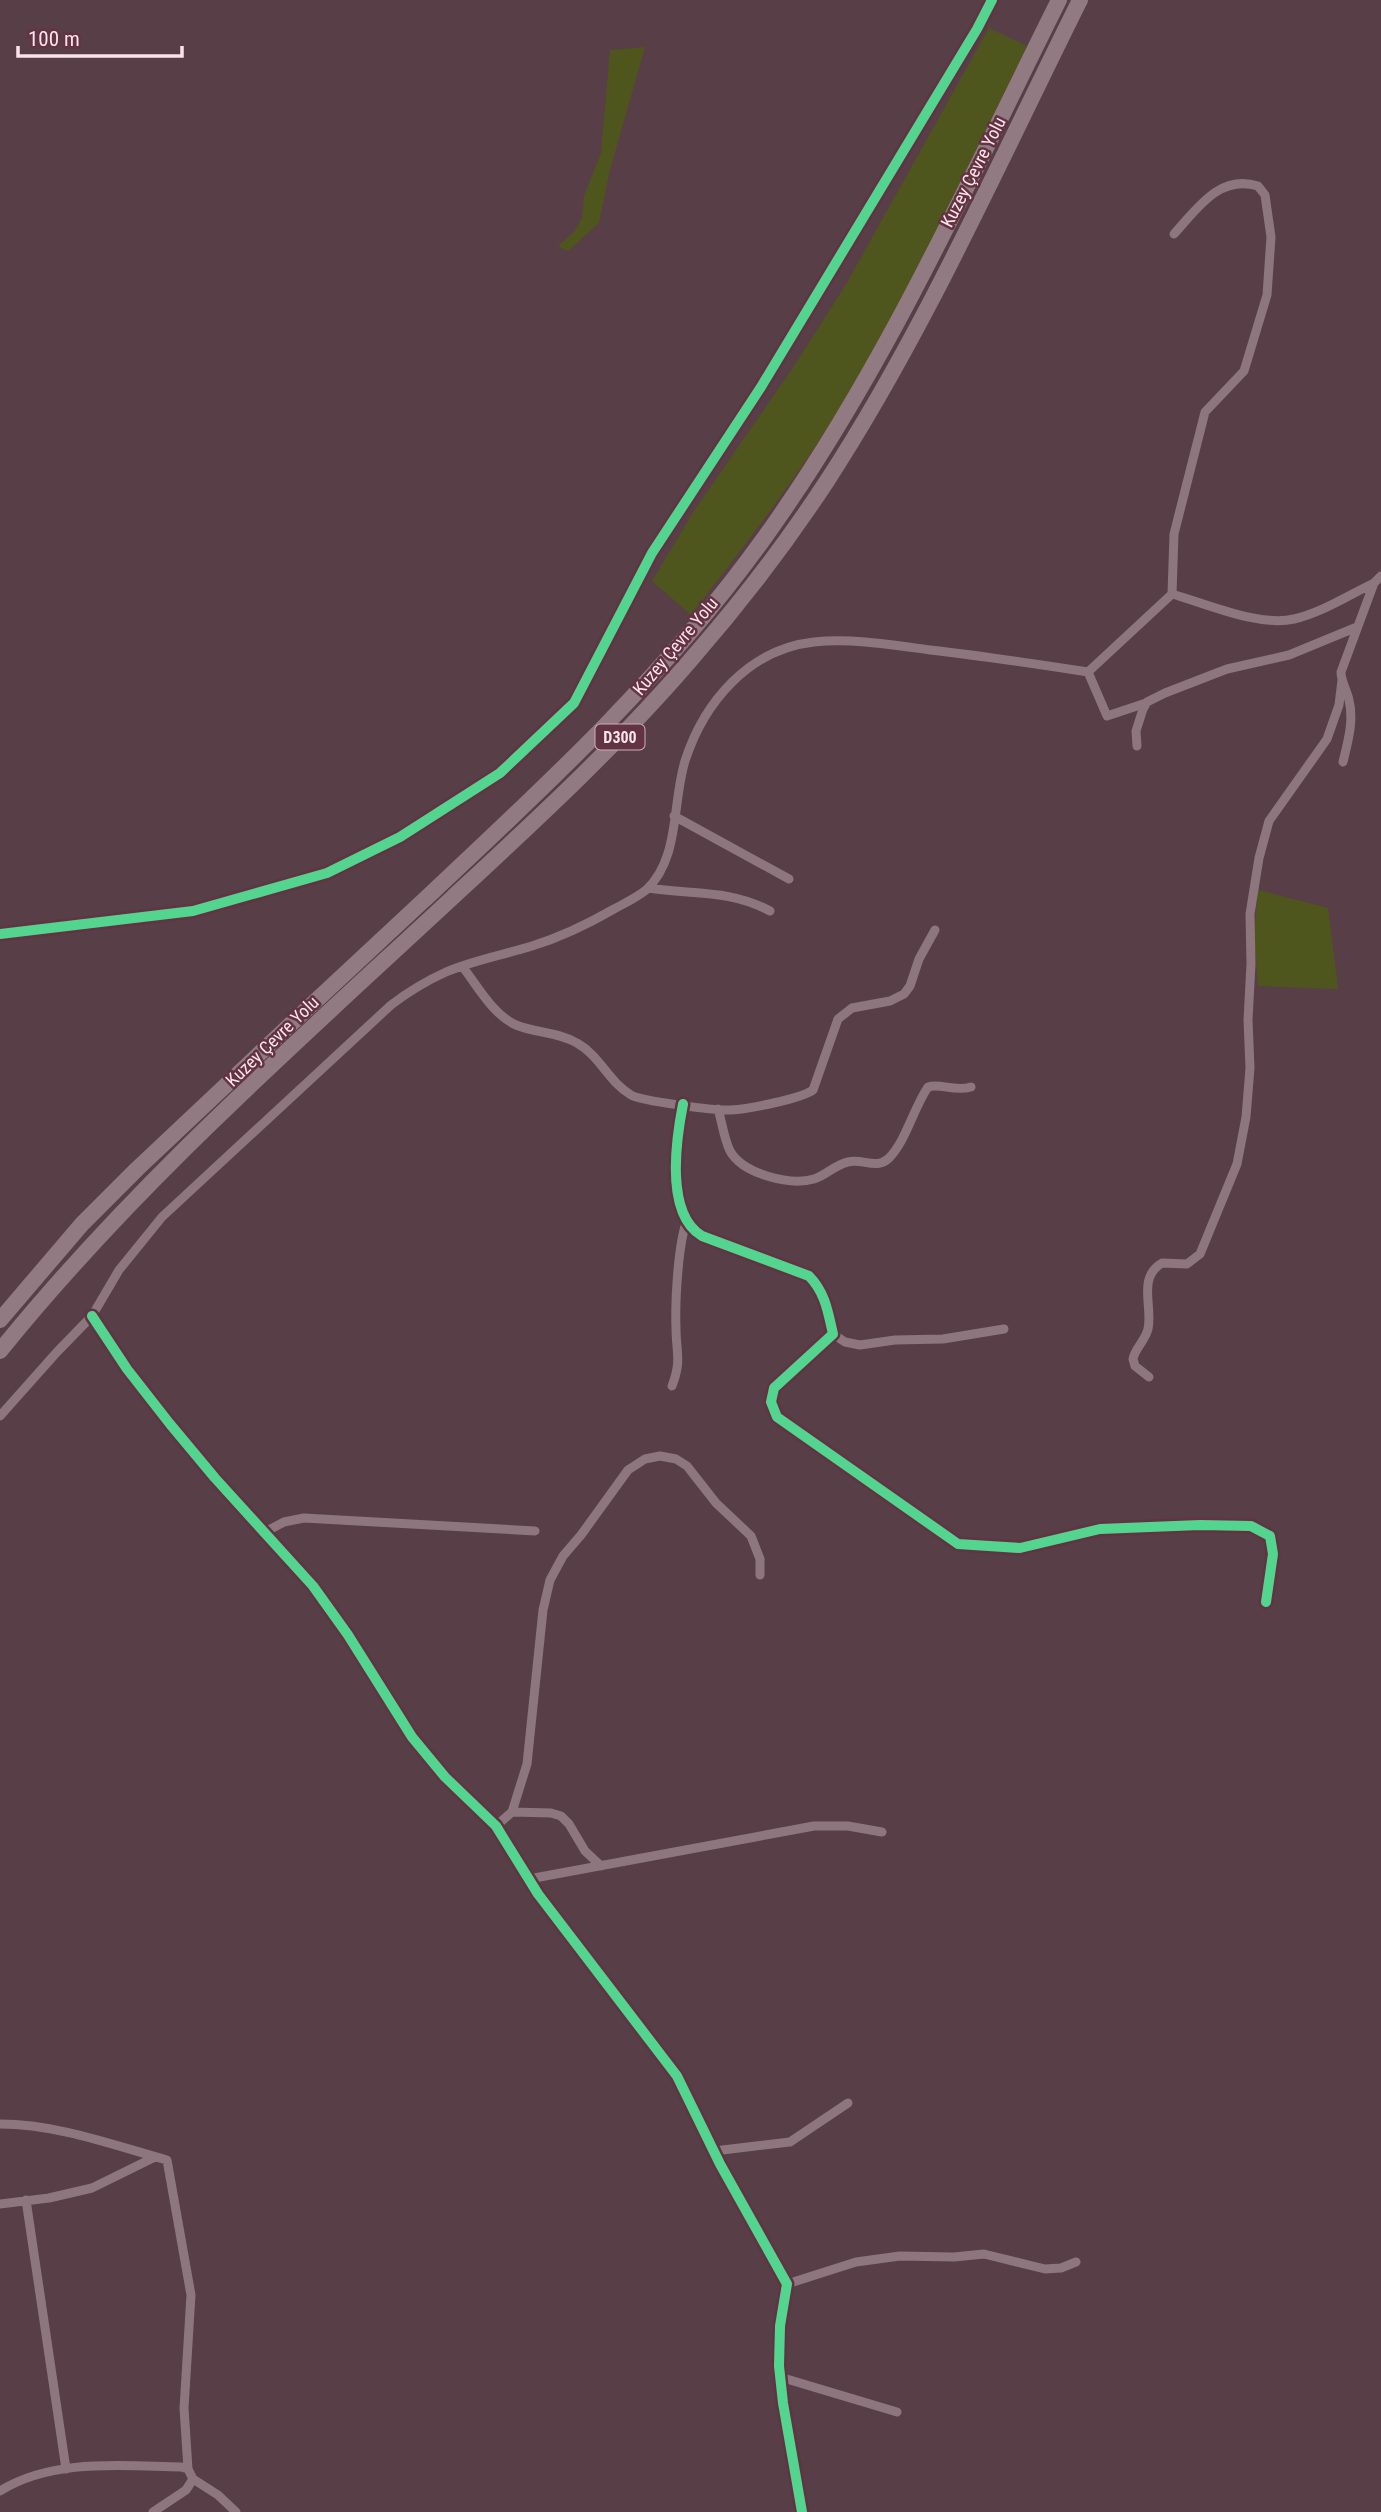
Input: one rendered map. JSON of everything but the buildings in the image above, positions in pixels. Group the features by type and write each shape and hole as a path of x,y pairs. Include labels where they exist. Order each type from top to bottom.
{"highway":[{"name":"Kuzey Çevre Yolu","path":"0,1320 82,1224 137,1169 557,776 684,642 806,480 868,375 931,260 1059,0"},
{"name":"Kuzey Çevre Yolu","path":"0,1351 87,1248 155,1179 370,974 572,787 696,654 779,550 827,481 884,384 945,271 1080,0"}],"street":[{"path":"0,934 193,911 327,873 400,837 500,774 575,703 652,553 761,387 992,0"},
{"path":"1088,672 1172,594 1174,534 1205,412 1244,371 1263,314 1271,257 1265,195 1258,186 1248,184 1213,192 1174,234"},
{"path":"1172,594 1258,618 1286,620 1309,614 1377,580"},
{"path":"1343,762 1351,719 1349,699 1341,672 1377,580"},
{"path":"1088,672 1107,716 1227,669 1289,655 1357,627"},
{"path":"0,1416 92,1316 127,1260 177,1201 391,1005 430,980 462,966 559,936 631,900 648,888 661,872 669,853 685,761 697,730 709,708 738,676 763,659 790,647 824,641 885,644 1088,672"},
{"path":"1149,1377 1135,1366 1133,1359 1147,1330 1149,1276 1162,1264 1187,1264 1200,1254 1237,1164 1248,1093 1250,914 1255,877 1269,821 1326,739 1339,705 1342,680"},
{"path":"1137,746 1137,723 1147,702"},
{"path":"674,816 789,879"},
{"path":"648,888 723,894 749,901 770,911"},
{"path":"462,966 508,1021 580,1044 595,1057 616,1084 636,1098 729,1111 807,1094 813,1090 838,1019 852,1008 890,1001 904,994 935,930"},
{"path":"718,1109 729,1149 740,1162 765,1174 807,1180 848,1162 883,1162 893,1153 928,1087 934,1085 954,1090 971,1087"},
{"path":"683,1104 677,1172 680,1203 691,1228 702,1236 809,1276 824,1297 833,1334 845,1342 860,1345 895,1340 943,1339 1004,1329"},
{"path":"672,1386 678,1366 676,1330 681,1244 687,1220"},
{"path":"92,1316 127,1369 170,1424 294,1563 331,1610 397,1716 425,1754 461,1794 496,1826 529,1879 677,2076 714,2151 787,2284 780,2326 780,2377 802,2512"},
{"path":"833,1334 774,1388 771,1402 774,1412 958,1544 1020,1548 1100,1530 1200,1525 1251,1526 1270,1536 1273,1554 1266,1602"},
{"path":"496,1826 512,1812 527,1764 546,1591 563,1556 628,1470 639,1462 660,1456 676,1459 687,1466 716,1503 751,1536 760,1559 760,1575"},
{"path":"265,1532 284,1522 304,1518 535,1531"},
{"path":"512,1812 551,1813 561,1816 585,1851 601,1866"},
{"path":"529,1879 814,1826 848,1826 882,1832"},
{"path":"714,2151 790,2142 848,2104"},
{"path":"0,2123 58,2130 167,2160 191,2295 184,2408 188,2469 193,2479 218,2494 236,2512"},
{"path":"0,2204 49,2198 92,2188 155,2157"},
{"path":"26,2200 66,2469"},
{"path":"787,2284 856,2262 900,2256 954,2258 984,2254 1045,2269 1076,2262"},
{"path":"780,2377 897,2412"},
{"path":"0,2491 17,2482 66,2469 106,2465 188,2469"},
{"path":"153,2512 186,2490 193,2479"}],"green space":[{"path":"989,28 1027,46 934,236 884,330 815,447 691,615 652,581 694,511 794,366 845,286"},
{"path":"645,47 610,170 599,223 568,251 558,246 574,232 582,218 584,196 601,153 610,50"},
{"path":"1258,890 1328,908 1338,989 1258,986 1254,935"}],"cycle path":[{"path":"0,934 193,911 327,873 400,837 500,773 574,703 652,553 761,387 992,0"},
{"path":"683,1104 676,1175 682,1211 690,1225 702,1236 809,1276 819,1289 827,1310 833,1334 774,1388 771,1402 777,1417 958,1544 1020,1548 1100,1529 1251,1526 1270,1536 1273,1554 1266,1602"},
{"path":"92,1316 127,1369 170,1424 313,1586 348,1635 412,1737 445,1777 496,1826 538,1894 677,2076 720,2164 787,2284 780,2326 779,2366 802,2512"}]}
